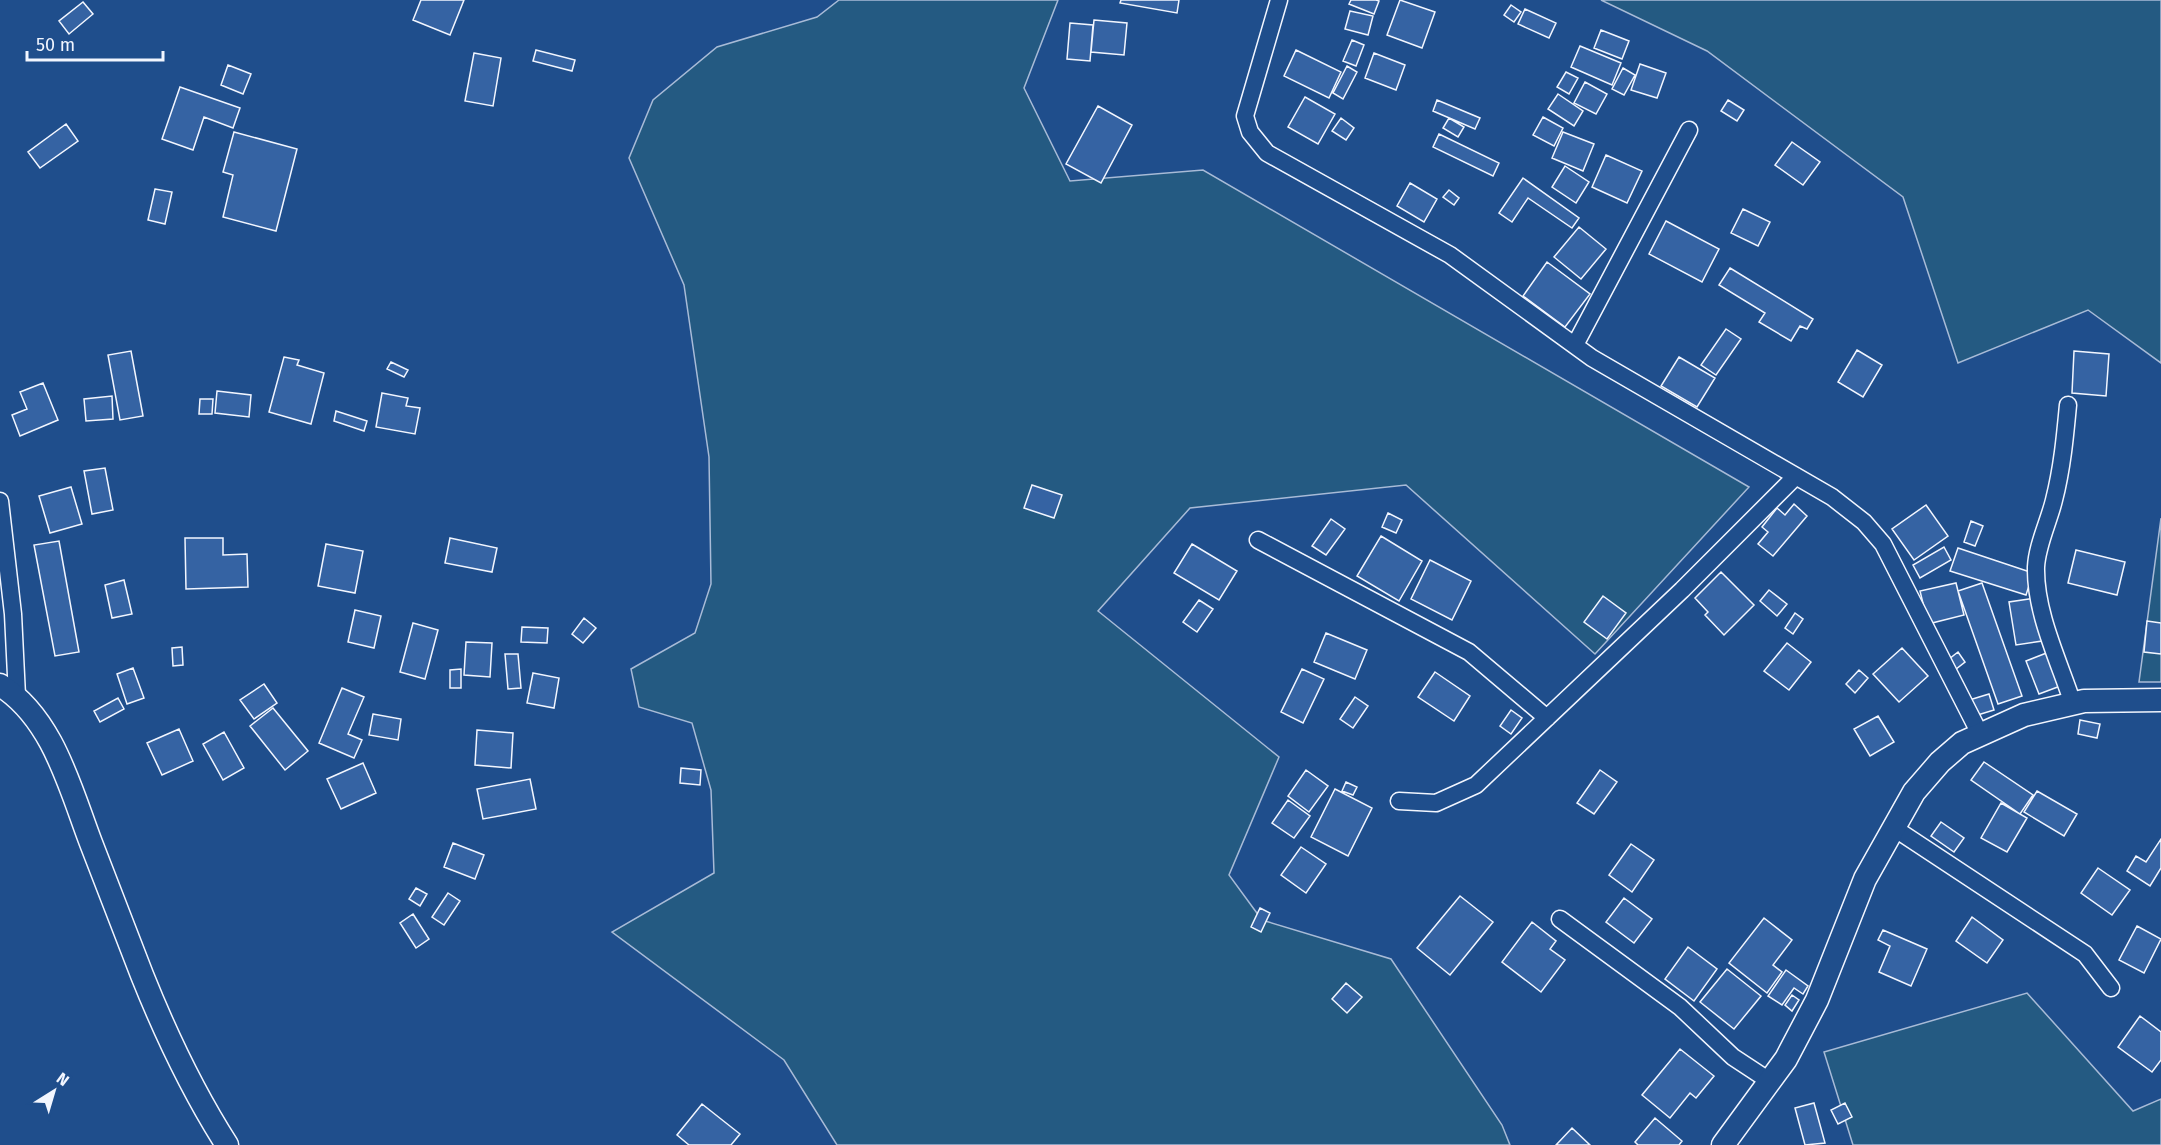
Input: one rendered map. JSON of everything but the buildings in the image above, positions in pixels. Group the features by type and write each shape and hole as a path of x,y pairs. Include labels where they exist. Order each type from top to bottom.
{"street":[{"path":"1279,0 1245,116 1250,132 1267,153 1450,255 1575,345 1631,381 1832,497 1864,522 1883,544 1980,734"},
{"path":"1575,345 1689,130"},
{"path":"2068,405 2064,450 2055,499 2036,563 2036,578 2040,603 2073,704"},
{"path":"1399,801 1436,803 1476,785 1682,590 1796,476"},
{"path":"0,501 14,614 8,691 38,721 60,764 143,978 208,1116 227,1145"},
{"path":"1258,540 1469,652 1547,718"},
{"path":"1723,1145 1771,1082 1818,1000 1865,879 1914,792 1940,762 1962,743 2024,715 2073,704 2161,700"},
{"path":"1894,828 2085,954 2111,988"},
{"path":"1560,920 1673,1001 1733,1057 1771,1082"}],"shaded area":[{"path":"839,0 1058,0 1024,88 1070,181 1203,170 1749,487 1595,654 1406,485 1190,508 1098,611 1279,757 1229,875 1262,920 1391,959 1502,1125 1510,1145 837,1145 784,1060 612,932 714,873 711,790 692,723 639,707 631,669 695,633 711,584 709,457 684,285 629,158 653,100 717,47 817,17"},
{"path":"1601,0 2161,0 2161,363 2088,310 1958,363 1903,197 1707,51"},
{"path":"2161,518 2161,682 2139,682"},
{"path":"2027,993 2133,1111 2161,1099 2161,1145 1853,1145 1824,1052"}]}
